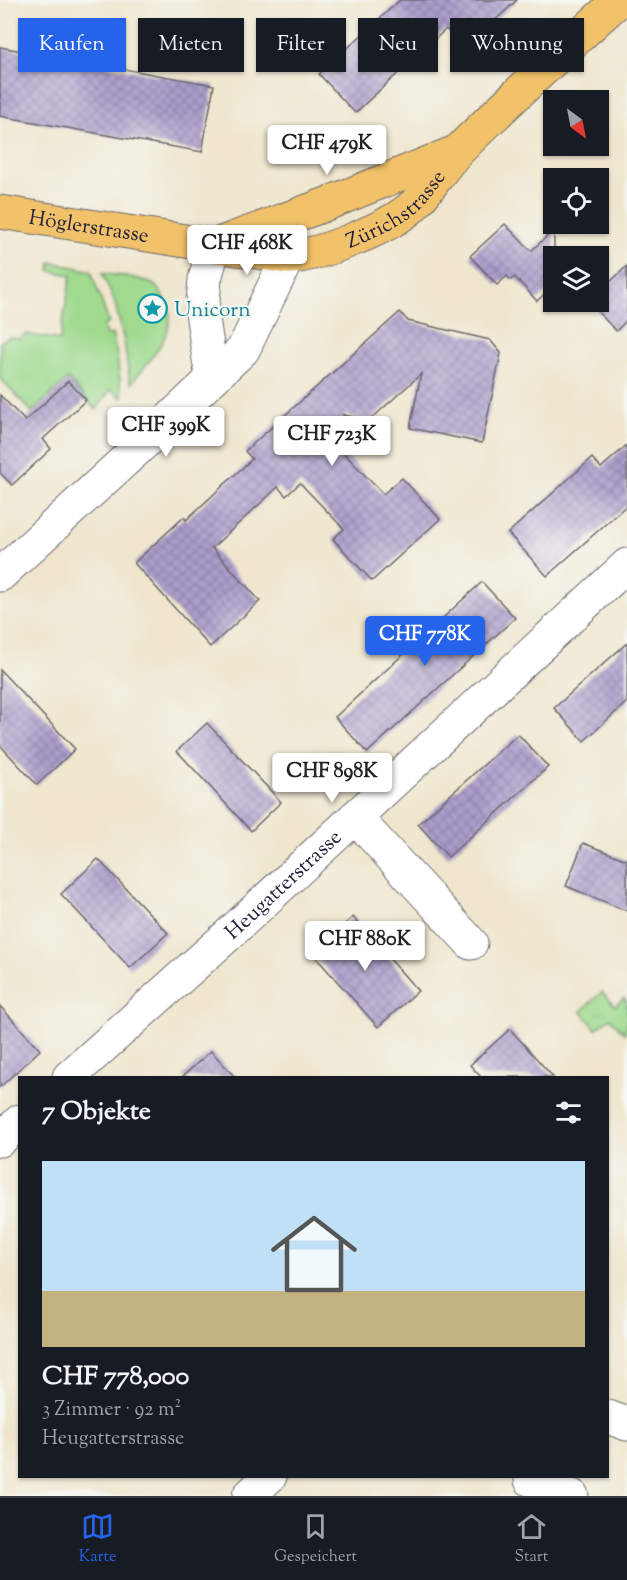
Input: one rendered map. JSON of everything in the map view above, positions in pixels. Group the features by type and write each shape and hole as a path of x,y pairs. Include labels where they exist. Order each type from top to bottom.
{"main road":[{"name":"Zürichstrasse","path":"214,246 288,257 304,256 347,242 389,221 412,206 457,152 619,0"},
{"name":"Zürichstrasse","path":"214,246 457,152"},
{"name":"Höglerstrasse","path":"0,212 214,246"}],"street":[{"path":"212,379 202,312 205,279 214,246"},
{"path":"0,575 243,350 288,257"},
{"name":"Heugatterstrasse","path":"70,1076 227,936 627,566"},
{"path":"356,817 471,944"},
{"path":"0,1140 18,1123"},
{"path":"609,1417 627,1424"},
{"path":"249,1496 268,1478"},
{"path":"531,1479 572,1496"}],"green space":[{"path":"51,262 91,271 109,323 103,326 107,336 112,334 122,398 110,390 96,410 68,379 32,412 0,378 0,342 9,337 19,339 26,334 60,340 71,275 50,271"},
{"path":"102,273 137,278 151,283 160,291 169,309 170,321 161,344 131,384 115,303"},
{"path":"602,992 615,1006 624,998 627,1002 627,1030 624,1033 610,1018 596,1029 581,1011"}],"building":[{"path":"400,0 517,0 498,18 450,18 450,33 446,29 438,36 438,18 380,18"},
{"path":"358,38 358,72 399,72 355,113 319,74 321,72 346,72 346,49"},
{"path":"0,47 18,50 18,72 126,72 126,69 214,85 202,152 0,116"},
{"path":"505,224 531,251 550,234 554,234 554,246 543,246 543,295 537,301 515,277 511,280 507,276 497,285 470,256"},
{"path":"627,266 627,320 616,331 598,312 609,312 610,282"},
{"path":"400,312 408,321 490,340 501,353 482,443 410,428 421,374 370,420 343,415 358,431 339,448 383,494 402,478 440,519 372,581 333,539 344,529 300,483 286,496 278,487 212,548 260,601 210,647 134,563 184,517 186,520 252,459 245,451"},
{"path":"68,381 86,400 43,439 51,449 12,485 0,473 0,395 25,421"},
{"path":"627,445 627,505 547,576 508,533 592,458 601,468"},
{"path":"482,582 515,618 367,753 335,717"},
{"path":"627,643 627,702 584,741 554,708"},
{"path":"0,670 75,749 37,785 0,745"},
{"path":"207,723 281,802 251,831 177,751"},
{"path":"518,734 548,767 448,857 418,824"},
{"path":"583,843 627,860 627,911 566,886"},
{"path":"98,859 168,933 130,968 61,894"},
{"path":"353,917 418,991 378,1027 312,953"},
{"path":"0,1006 40,1050 0,1087"},
{"path":"510,1029 552,1076 480,1076 470,1065"},
{"path":"211,1051 234,1076 183,1076"}],"place":[{"name":"Unicorn","path":"153,309"}]}
